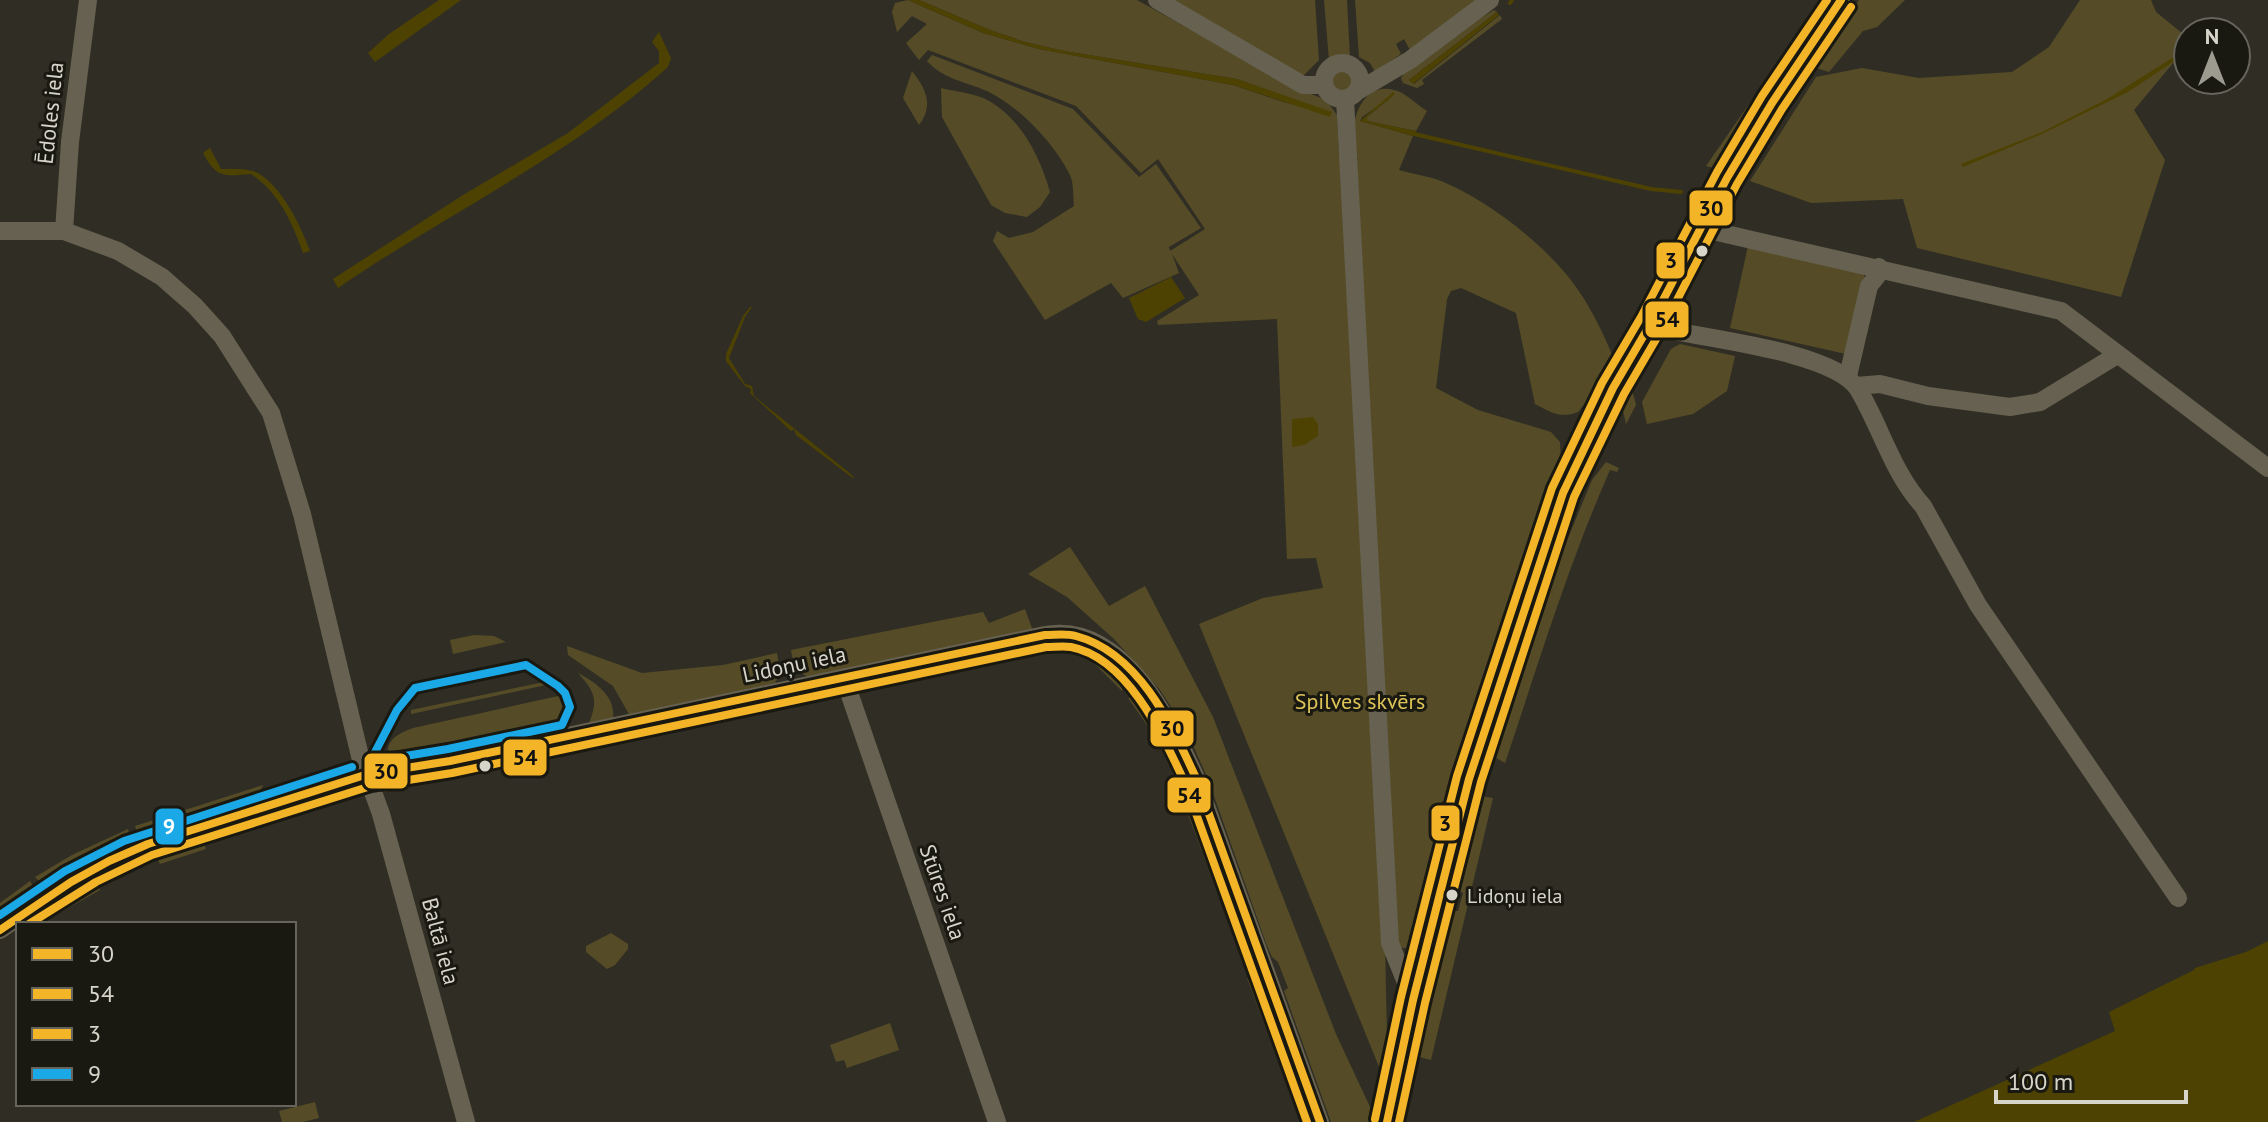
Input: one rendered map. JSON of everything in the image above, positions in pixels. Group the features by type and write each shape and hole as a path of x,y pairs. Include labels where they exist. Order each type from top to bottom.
{"main road":[{"path":"1387,1122 1413,1000 1469,779 1563,493 1613,388 1700,228 1772,103 1841,0"}],"street":[{"name":"Ēdoles iela","path":"64,231 70,142 88,0"},
{"path":"1157,0 1303,85 1324,85"},
{"path":"1324,85 1332,97 1350,95 1410,60 1490,0"},
{"path":"1324,85 1329,69 1344,64 1352,67 1359,76 1350,95 1390,943 1413,1000"},
{"path":"1700,228 2061,311 2268,468"},
{"path":"0,231 64,231"},
{"name":"Baltā iela","path":"64,231 118,251 162,277 195,306 222,336 271,413 299,502 360,756 381,814 466,1122"},
{"path":"1879,267 1877,276 1869,286 1852,381 1912,494 1923,506 1978,605 2178,898"},
{"path":"1651,323 1669,330 1816,361 1852,381 1880,384 1928,396 2010,407 2040,402 2117,355"},
{"name":"Lidoņu iela","path":"0,930 66,884 120,855 368,774 450,761 1055,633 1070,633 1085,637 1113,653 1168,719 1196,778 1320,1122"},
{"name":"Stūres iela","path":"844,678 997,1122"}],"green space":[{"name":"Spilves skvērs","path":"908,0 983,33 1039,49 1233,85 1283,102 1332,113 1237,79 1025,42 919,0 1137,0 1296,88 1326,100 1337,115 1339,155 1358,160 1353,138 1354,125 1363,102 1371,93 1381,89 1402,93 1427,111 1416,131 1367,121 1367,117 1394,95 1360,121 1413,136 1399,170 1436,179 1459,189 1497,212 1533,240 1576,287 1608,344 1616,364 1578,412 1556,414 1535,404 1516,313 1461,288 1451,291 1447,299 1436,388 1478,410 1551,432 1560,442 1561,463 1546,502 1540,536 1458,777 1454,777 1447,802 1442,801 1440,812 1448,814 1416,946 1409,949 1385,944 1387,1038 1384,1079 1199,624 1263,598 1323,588 1316,558 1287,559 1277,319 1158,325 1157,321 1199,295 1172,254 1179,273 1123,298 1111,283 1045,320 993,241 997,231 1009,238 1033,232 1074,206 1070,175 1055,151 1024,116 987,91 940,72 927,61 932,55 1073,109 1139,177 1156,164 1201,228 1169,247 1170,251 1205,229 1158,159 1141,173 1076,106 928,50 919,60 906,43 927,24 912,16 897,32 892,12 895,3"},
{"path":"1170,0 1315,0 1319,60 1301,78"},
{"path":"1324,0 1347,0 1350,58 1329,60"},
{"path":"1355,0 1476,0 1411,52 1404,39 1396,44 1401,54 1375,72 1370,63 1359,57"},
{"path":"1821,0 1829,0 1722,163 1714,168 1706,166"},
{"path":"1859,0 1905,0 1877,27 1863,31 1829,72 1816,68"},
{"path":"2080,0 2151,0 2156,12 2172,25 2172,64 2134,110 2165,160 2121,297 1917,248 1903,199 1811,203 1750,181 1816,77 1862,68 1919,78 2012,72 2049,47"},
{"path":"1494,10 1497,12 1409,80 1414,84 1500,15 1502,19 1422,80 1424,84 1417,88 1403,83 1401,78 1404,73"},
{"path":"1342,70 1350,73 1353,81 1350,89 1342,92 1334,89 1331,81 1334,73"},
{"path":"912,71 921,84 927,104 919,125 903,98"},
{"path":"941,88 984,98 1011,118 1028,140 1050,192 1040,207 1027,217 1005,213 991,205 942,117"},
{"path":"1748,246 1865,273 1846,354 1730,328"},
{"path":"1680,344 1735,356 1727,391 1693,414 1647,424 1642,402 1671,349"},
{"path":"1630,382 1636,405 1626,424 1622,397"},
{"path":"1606,462 1619,468 1617,472 1610,470 1581,542 1505,763 1496,758 1565,545 1592,480"},
{"path":"1070,547 1109,606 1145,586 1213,717 1336,1034 1377,1122 1331,1122 1284,991 1288,988 1278,962 1267,946 1208,779 1175,713 1160,690 1114,639 1067,597 1028,574"},
{"path":"1025,609 1033,631 811,677 799,671 791,650 983,612 989,623"},
{"path":"474,635 494,636 506,642 453,654 450,640"},
{"path":"1063,641 1083,646 1100,656 1093,661 1061,648 1049,650 1048,642"},
{"path":"1044,643 1046,652 857,690 862,682"},
{"path":"567,646 642,673 723,665 777,653 780,673 775,683 630,716 613,686 568,655"},
{"path":"1104,660 1123,680 1122,691 1096,665"},
{"path":"578,673 592,681 608,697 613,719 589,723 594,708 593,696"},
{"path":"544,682 546,685 411,714 411,710"},
{"path":"831,688 841,694 607,743 609,736"},
{"path":"563,695 571,698 571,707 559,729 451,753 394,758 388,755 392,741 413,728"},
{"path":"1128,698 1143,703 1179,762 1169,766 1156,738"},
{"path":"1180,766 1229,902 1222,905 1171,769"},
{"path":"431,776 432,780 384,792 398,779"},
{"path":"263,785 258,795 137,832 135,826"},
{"path":"1481,796 1493,798 1431,1060 1419,1057 1454,911 1458,911 1463,893 1459,891"},
{"path":"128,829 130,837 86,857 41,883 35,877 72,855"},
{"path":"203,841 206,849 160,864 156,856"},
{"path":"30,881 34,888 0,913 0,903"},
{"path":"96,882 100,890 54,916 49,910"},
{"path":"611,933 628,944 628,949 615,965 607,969 586,952 586,946"},
{"path":"1247,978 1259,986 1297,1090 1293,1101"},
{"path":"890,1023 899,1050 847,1068 844,1060 836,1062 830,1045"},
{"path":"315,1102 319,1118 282,1122 279,1111"}],"shaded area":[{"path":"439,0 461,0 375,62 368,53 389,34"},
{"path":"908,0 919,0 1025,42 1237,79 1332,112 1330,117 1233,85 1039,49 983,33"},
{"path":"1497,12 1499,15 1413,84 1409,80"},
{"path":"659,32 671,58 668,67 630,99 549,157 338,288 333,279 463,195 568,133 659,63 659,51 652,42"},
{"path":"2172,58 2172,63 2128,92 2042,134 1963,167 1961,164 2042,132 2107,99"},
{"path":"1393,92 1395,94 1367,117 1367,121 1416,131 1413,136 1360,121"},
{"path":"210,148 221,169 254,171 267,179 283,197 310,251 303,253 289,219 269,190 251,174 217,172 203,153"},
{"path":"1171,277 1185,298 1146,322 1138,319 1129,298"},
{"path":"750,307 729,358 745,384 752,386 754,396 852,475 854,479 796,435 794,429 791,431 750,393 751,389 745,386 726,361 726,354"},
{"path":"1313,417 1318,424 1318,436 1304,445 1292,447 1292,419"},
{"path":"2268,941 2268,1122 1914,1122 2115,1031 2109,1012 2195,968 2246,952"}],"waterway":[{"path":"1410,133 1651,189 1681,192"}],"transit line":[{"name":"3","path":"1375,1119 1401,997 1457,776 1552,488 1602,383 1641,317 1717,172 1762,96 1827,0"},
{"name":"30","path":"1387,1122 1413,1000 1469,779 1563,493 1613,388 1727,178 1772,103 1841,0"},
{"name":"54","path":"1399,1122 1425,1003 1481,782 1574,497 1624,394 1662,329 1737,184 1782,109 1851,7"},
{"name":"30","path":"0,930 71,882 148,844 368,774 450,761 1045,635 1072,635 1098,645 1135,674 1176,735 1196,778 1320,1122"},
{"name":"54","path":"32,922 96,882 152,855 371,786 452,773 1046,647 1071,647 1091,654 1110,666 1126,682 1166,743 1185,783 1307,1122"},
{"name":"9","path":"526,665 565,693 570,707 562,725 375,761 373,756 397,710 415,688 526,665"},
{"name":"9","path":"0,915 65,871 124,841 352,767"}],"place":[{"name":"Lidoņu iela","path":"1452,895"}]}
